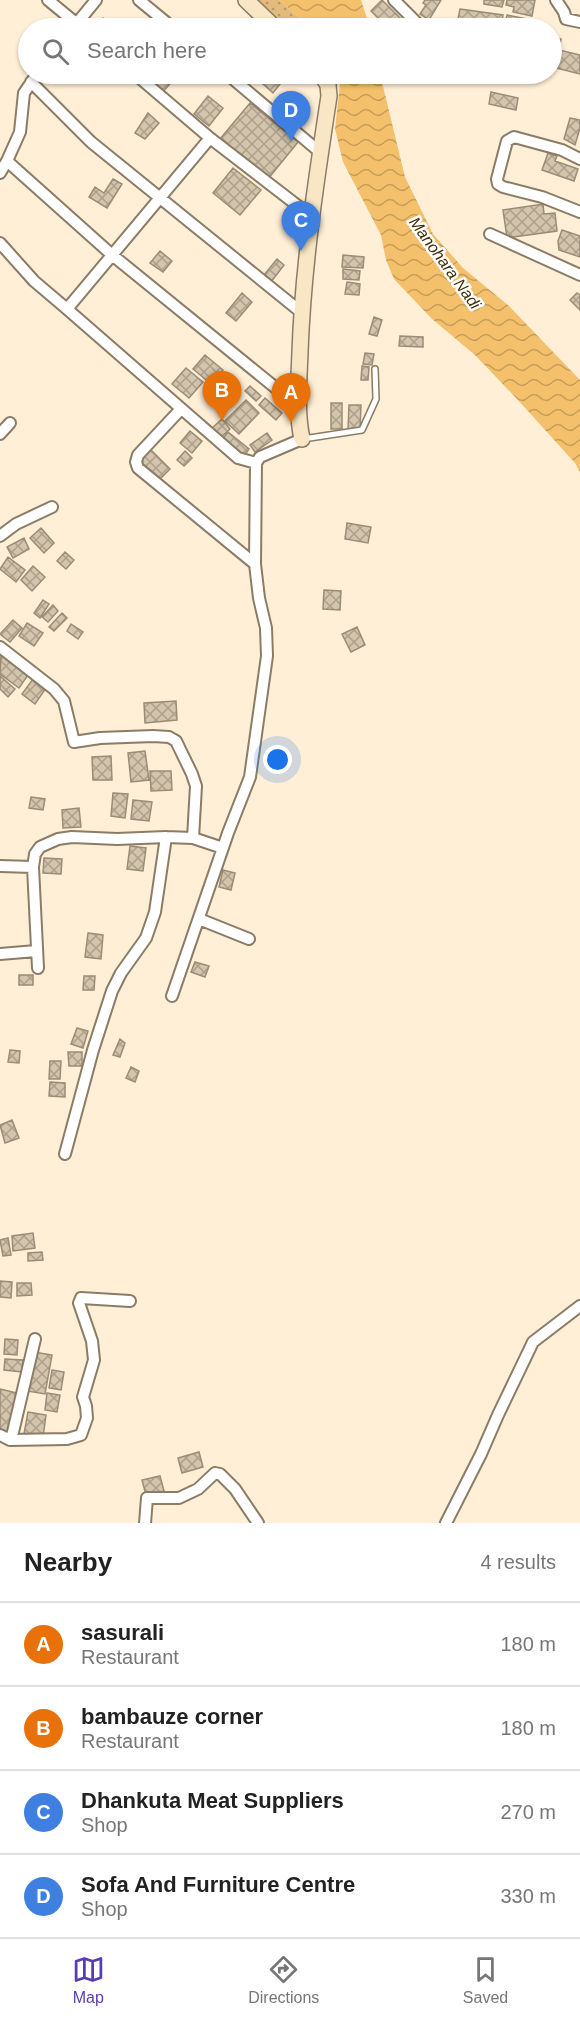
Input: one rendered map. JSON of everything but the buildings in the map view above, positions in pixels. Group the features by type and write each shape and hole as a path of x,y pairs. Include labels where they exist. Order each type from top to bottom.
{"street":[{"path":"48,0 67,18"},
{"path":"83,18 96,0"},
{"path":"139,0 161,18"},
{"path":"246,0 264,18"},
{"path":"394,0 412,18"},
{"path":"556,0 566,19 580,22"},
{"path":"0,174 20,132 24,93 30,84"},
{"path":"39,84 91,142 302,312"},
{"path":"147,84 210,138 311,216"},
{"path":"239,84 321,153"},
{"path":"172,996 250,777 267,656 266,628 259,598 255,564 256,463 260,457 302,439 298,406 302,312 311,216 329,96 327,84"},
{"path":"580,159 562,150 514,137 507,141 497,179 498,184 503,187 542,197 580,212"},
{"path":"66,309 210,138"},
{"path":"8,161 111,254 298,406"},
{"path":"490,234 580,275"},
{"path":"0,243 34,281 180,410 238,458 256,463"},
{"path":"180,410 138,455 136,462 138,468 255,564"},
{"path":"0,435 10,423"},
{"path":"0,536 16,524 52,507"},
{"path":"0,647 54,689 64,701 74,742 100,738 153,736 169,737 176,741 196,786 193,838"},
{"path":"38,968 33,867 35,854 40,847 58,838 166,837 193,838 223,848"},
{"path":"66,1154 93,1050 112,991 146,938 155,912 166,837"},
{"path":"0,866 33,867"},
{"path":"199,919 249,939"},
{"path":"0,954 36,951"},
{"path":"35,1339 5,1437 27,1441 67,1439 81,1435 87,1418 83,1397 94,1360 92,1341 79,1303 81,1298 130,1301"},
{"path":"446,1523 482,1454 533,1342 580,1306"},
{"path":"145,1523 147,1498 179,1498 198,1489 215,1473 220,1474 235,1489 258,1523"}],"lane":[{"path":"302,439 362,430 376,399 375,369"}],"shaded area":[{"path":"255,0 279,0 300,18 275,18"}],"water":[{"path":"279,0 361,0 367,18 300,18"},
{"name":"Manohara Nadi","path":"340,84 382,84 405,177 433,234 463,268 509,306 580,380 580,472 575,463 475,355 432,319 394,279 386,260 381,235 343,162 335,129"}],"place":[{"name":"Sofa And Furniture Centre","path":"291,141"},
{"name":"Dhankuta Meat Suppliers","path":"301,251"},
{"name":"bambauze corner","path":"222,421"},
{"name":"sasurali","path":"291,423"}]}
